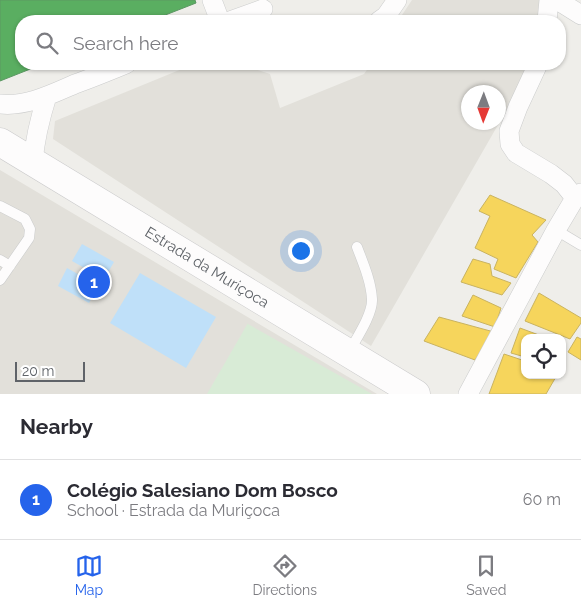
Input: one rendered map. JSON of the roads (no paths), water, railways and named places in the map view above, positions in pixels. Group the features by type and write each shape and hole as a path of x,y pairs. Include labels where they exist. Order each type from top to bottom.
{"street":[{"path":"212,0 218,15"},
{"path":"387,15 397,0"},
{"path":"548,15 549,0"},
{"path":"557,0 581,15"},
{"path":"249,15 265,10"},
{"path":"0,104 26,102 48,96 111,70"},
{"path":"468,394 556,230 578,196 551,174 516,153 510,144 509,131 535,70"},
{"path":"33,162 35,139 40,117 48,96"},
{"name":"Estrada da Muriçoca","path":"0,142 416,394"}],"lane":[{"path":"0,206 25,219 30,229 29,238 0,280"},
{"path":"556,230 581,245"},
{"path":"349,353 368,317 372,301 369,280 357,247"},
{"path":"0,260 10,266"}],"water":[{"path":"82,244 114,262 104,279 72,261"},
{"path":"67,268 99,286 89,303 58,286"},
{"path":"140,273 216,317 186,368 110,323"}],"place":[{"name":"Colégio Salesiano Dom Bosco","path":"94,282"}]}
